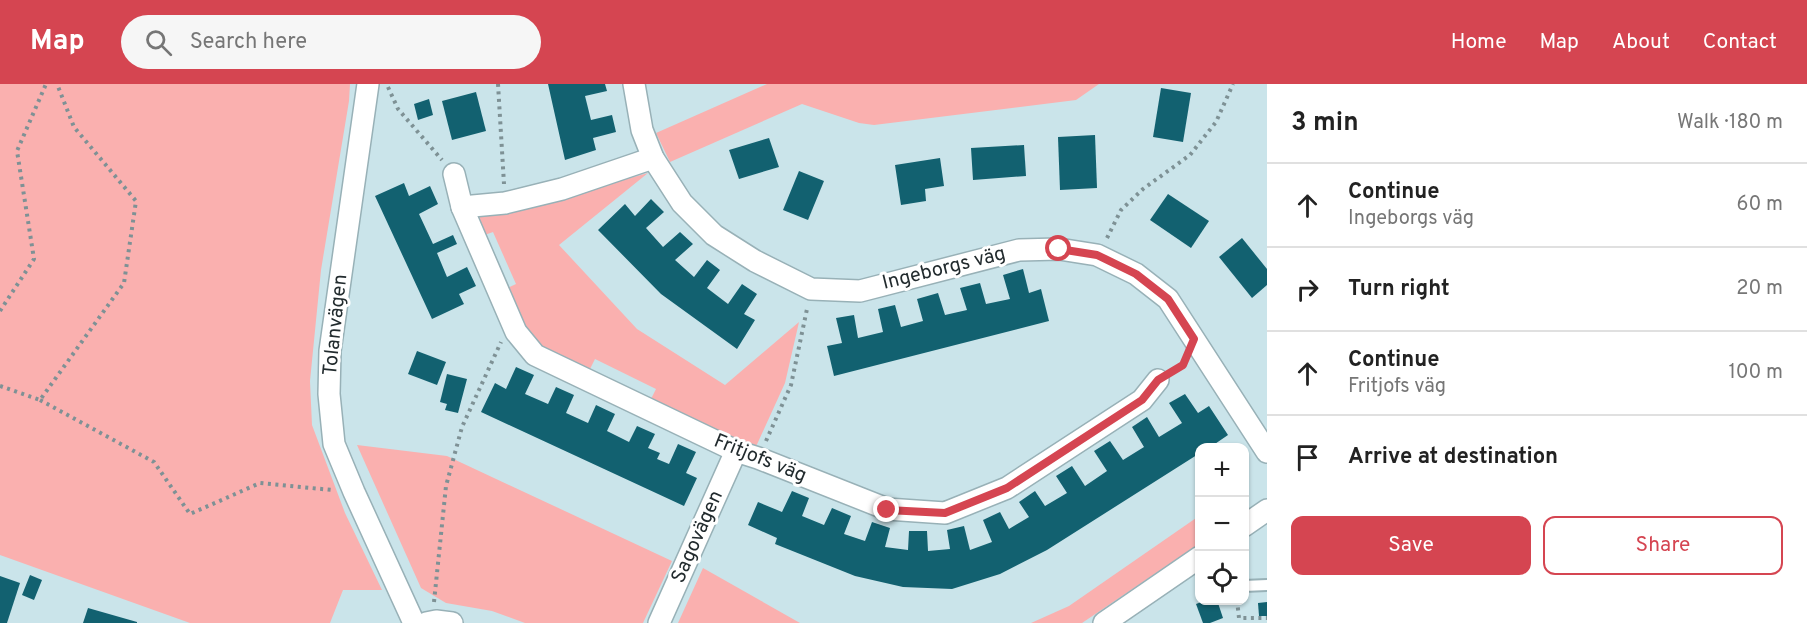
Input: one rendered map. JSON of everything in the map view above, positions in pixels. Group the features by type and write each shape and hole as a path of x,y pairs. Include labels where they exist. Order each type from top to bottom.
{"street":[{"name":"Tolanvägen","path":"368,84 330,351 329,394 334,444 414,623"},
{"name":"Ingeborgs väg","path":"634,84 642,130 653,158 682,202 714,235 755,261 811,289 860,291 1019,250 1059,249 1097,255 1136,274 1168,299 1267,452"},
{"path":"462,207 505,202 562,189 653,158"},
{"name":"Fritjofs väg","path":"454,174 462,207 516,332 535,355 736,451 887,510 945,513 1007,488 1142,400 1158,380"},
{"name":"Sagovägen","path":"659,623 736,451"},
{"path":"1249,522 1267,510"},
{"path":"1111,621 1195,562"}],"lane":[{"path":"1249,586 1267,585"}],"path":[{"path":"0,311 34,259 17,151 46,84"},
{"path":"40,400 124,283 136,201 74,127 57,84"},
{"path":"386,84 398,109 454,174"},
{"path":"498,84 505,202"},
{"path":"1097,255 1122,210 1143,189 1190,155 1216,122 1233,84"},
{"path":"758,458 791,385 811,289"},
{"path":"438,622 433,605 446,486 462,427 500,343 516,332"},
{"path":"1158,380 1183,365 1194,339"},
{"path":"0,386 40,400 154,462 190,514 260,483 354,492"},
{"path":"1238,605 1239,618 1267,618"}],"shaded area":[{"path":"0,84 350,84 321,270 310,381 312,425 345,513 382,590 343,590 330,623 190,623 0,555"},
{"path":"767,84 1099,84 1076,100 874,125 859,123 802,104 670,162 656,133"},
{"path":"648,173 559,245 637,329 725,385 799,322 785,383 754,451 648,405 656,389 595,359 587,375 542,353 521,330 503,290 516,284 493,232 479,237 472,218 536,204"},
{"path":"357,445 447,456 672,561 643,623 525,623 492,611 446,603 421,588"},
{"path":"1195,519 1195,547 1082,623 1031,623 1069,606"},
{"path":"703,568 800,623 678,623"}],"building":[{"path":"548,84 605,84 607,91 585,96 591,120 612,115 616,132 593,138 596,150 565,160"},
{"path":"1161,88 1191,93 1183,142 1153,137"},
{"path":"476,92 486,131 452,140 442,101"},
{"path":"429,99 433,115 418,120 414,104"},
{"path":"1095,135 1097,188 1060,190 1058,137"},
{"path":"769,138 779,167 739,179 729,150"},
{"path":"1024,145 1026,176 973,180 971,148"},
{"path":"940,158 944,186 925,189 926,201 901,205 895,165"},
{"path":"799,171 824,181 808,220 783,210"},
{"path":"404,183 409,196 430,186 438,204 419,214 433,244 453,235 457,244 437,253 447,277 467,267 476,286 459,294 464,304 432,319 375,196"},
{"path":"1168,194 1209,221 1191,248 1150,220"},
{"path":"651,199 664,212 646,228 663,247 680,232 693,244 675,260 694,277 707,260 720,270 707,288 728,304 742,284 757,294 744,314 755,320 737,349 661,294 598,230 625,204 635,216"},
{"path":"1242,238 1267,269 1267,285 1252,298 1219,257"},
{"path":"1023,269 1029,293 1041,289 1049,321 834,376 827,346 842,343 836,318 854,315 858,338 883,332 878,309 895,305 901,327 923,321 917,299 938,293 945,315 967,310 960,288 980,283 986,304 1010,299 1003,275"},
{"path":"417,351 446,362 437,385 408,374"},
{"path":"516,367 534,375 525,394 548,404 556,387 574,395 566,413 588,423 596,405 615,414 607,431 629,442 637,426 655,434 648,448 660,453 657,459 669,464 678,444 696,452 686,473 697,478 684,506 481,412 495,383 506,389"},
{"path":"447,374 467,379 458,413 445,410 447,404 440,402"},
{"path":"1185,394 1198,413 1209,406 1228,435 1216,443 1195,443 1195,456 1047,550 1000,574 952,589 903,587 855,576 775,544 777,538 748,525 758,502 782,512 792,491 809,498 802,516 824,525 832,508 851,516 844,534 865,541 872,522 890,528 885,547 908,550 909,531 927,531 928,551 950,549 947,530 964,526 970,550 992,542 983,520 1000,512 1009,529 1029,517 1019,502 1035,491 1045,506 1067,493 1056,476 1072,466 1085,486 1107,471 1094,451 1110,441 1123,460 1144,447 1132,427 1147,417 1159,437 1182,423 1169,403"},
{"path":"30,575 42,580 34,600 22,595"},
{"path":"0,576 20,583 7,623 0,623"},
{"path":"1267,602 1267,616 1259,616 1258,603"},
{"path":"1196,605 1219,605 1223,618 1203,623"},
{"path":"88,608 137,622 137,623 83,623"}],"route":[{"path":"887,510 945,513 1007,488 1142,400 1158,380 1183,365 1194,339 1168,299 1136,274 1097,255 1059,249"}]}
